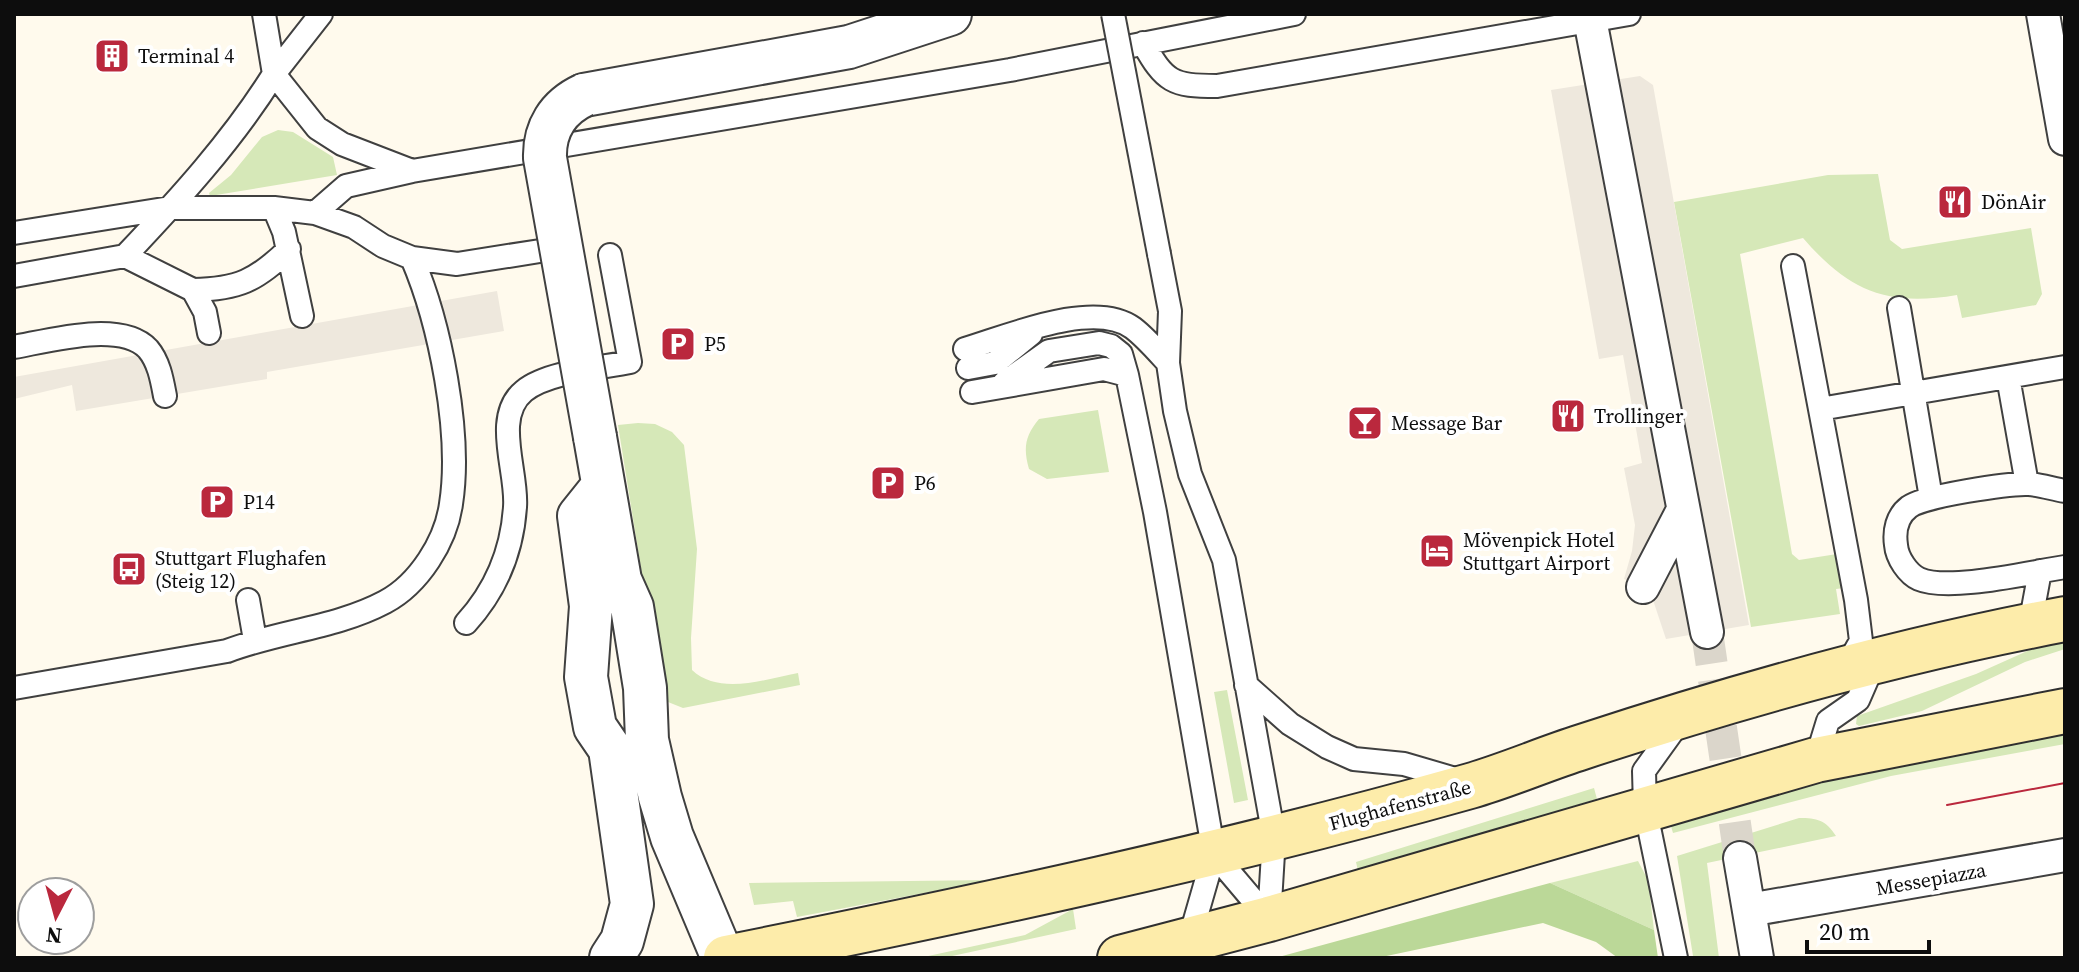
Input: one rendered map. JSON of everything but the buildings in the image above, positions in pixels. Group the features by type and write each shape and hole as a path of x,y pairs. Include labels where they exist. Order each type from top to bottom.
{"main road":[{"name":"Flughafenstraße","path":"724,958 874,929 1214,854 1475,785 1581,747 1861,664 2047,622"},
{"path":"1120,958 1191,950 1269,919 1816,760 2065,711"}],"street":[{"path":"611,958 622,941 632,904 627,736 645,688 632,607 620,580 544,143 556,115 569,102 584,95 849,47 950,14"},
{"path":"2043,14 2065,139"},
{"path":"1590,18 1707,632"},
{"path":"603,486 579,516 591,606 586,677 595,727 627,736"},
{"path":"1643,587 1683,510"},
{"path":"627,736 724,958"},
{"name":"Messepiazza","path":"1749,910 2065,855"},
{"path":"1740,858 1757,958"}],"lane":[{"path":"264,14 274,74 317,128 342,144 412,171"},
{"path":"14,276 125,256 170,208 254,107 274,74 321,14"},
{"path":"1113,14 1170,311 1168,363 1175,411 1203,511 1224,560 1274,837 1269,919"},
{"path":"315,213 346,186 412,171 1010,70 1294,14"},
{"path":"1143,43 1158,70 1184,86 1217,86 1590,18 1629,14"},
{"path":"14,233 170,208 274,208 315,213 354,227 383,246 412,258 457,264 540,251"},
{"path":"274,208 289,249 302,316"},
{"path":"125,256 193,290 228,289 268,270 289,249"},
{"path":"466,623 495,587 512,535 516,504 507,425 512,404 524,391 542,380 630,362 610,255"},
{"path":"14,688 227,651 255,640 337,622 386,602 421,571 443,533 451,506 455,466 444,372 425,289 412,258"},
{"path":"1793,266 1861,641 1858,700 1828,721 1816,760"},
{"path":"193,290 205,312 209,333"},
{"path":"1899,308 1931,498"},
{"path":"966,359 1042,326 1095,316 1131,326 1168,363"},
{"path":"14,347 81,335 126,336 149,351 161,374 165,396"},
{"path":"1820,409 2065,367"},
{"path":"972,392 1104,369 1127,375 1155,512 1214,854 1191,950"},
{"path":"2008,377 2027,484"},
{"path":"2065,491 2027,484 1931,498 1908,507 1895,525 1896,548 1908,571 1920,579 1970,582 2065,567"},
{"path":"2040,571 2047,622"},
{"path":"248,600 255,640"},
{"path":"1246,685 1290,724 1327,747 1354,759 1404,764 1475,785"},
{"path":"1676,958 1645,808 1644,771 1683,716"},
{"path":"1214,854 1269,919"}],"green space":[{"path":"278,130 293,132 333,157 337,175 210,196 209,193 231,175 262,137"},
{"path":"1878,174 1890,240 1902,249 2031,228 2042,294 2036,305 1962,318 1957,295 1910,299 1871,291 1837,271 1803,238 1740,254 1792,554 1799,560 1837,554 1844,588 1836,589 1840,614 1751,627 1674,202 1828,175"},
{"path":"1098,410 1109,472 1047,479 1029,469 1026,442 1039,419"},
{"path":"655,424 672,432 684,445 697,549 692,670 703,678 729,684 757,682 798,673 800,685 683,708 668,702 661,693 618,425"},
{"path":"2065,639 2065,649 2025,662 1922,711 1859,726 1856,724 1857,716"},
{"path":"1227,690 1248,800 1234,803 1214,692"},
{"path":"2065,734 2065,744 1891,776 1673,833 1670,823 1804,786"},
{"path":"1594,788 1597,799 1358,871 1356,862"},
{"path":"1799,818 1820,821 1829,826 1836,836 1707,863 1719,958 1692,958 1677,856"},
{"path":"1638,861 1648,880 1654,930 1550,883"},
{"path":"993,880 797,917 793,901 754,905 749,883"},
{"path":"1550,883 1654,930 1658,958 1618,958 1596,942 1543,923 1377,958 1275,958"},
{"path":"1073,909 1076,929 943,958 919,958 1025,935"}],"shaded area":[{"path":"1640,76 1653,85 1749,625 1666,639 1652,597 1643,587 1624,579 1635,525 1624,468 1642,463 1623,355 1599,359 1551,90"},
{"path":"497,291 504,331 267,372 267,379 76,411 72,385 14,399 14,377"}],"tunnel":[{"path":"1707,632 1740,858"}],"tram line":[{"path":"1947,805 2065,783"}],"place":[{"name":"Terminal 4","path":"112,56"},
{"name":"DönAir","path":"1955,202"},
{"name":"P5","path":"678,344"},
{"name":"Trollinger","path":"1568,416"},
{"name":"Message Bar","path":"1365,423"},
{"name":"P6","path":"888,483"},
{"name":"P14","path":"217,502"},
{"name":"Mövenpick Hotel Stuttgart Airport","path":"1437,551"},
{"name":"Stuttgart Flughafen (Steig 12)","path":"129,569"}]}
